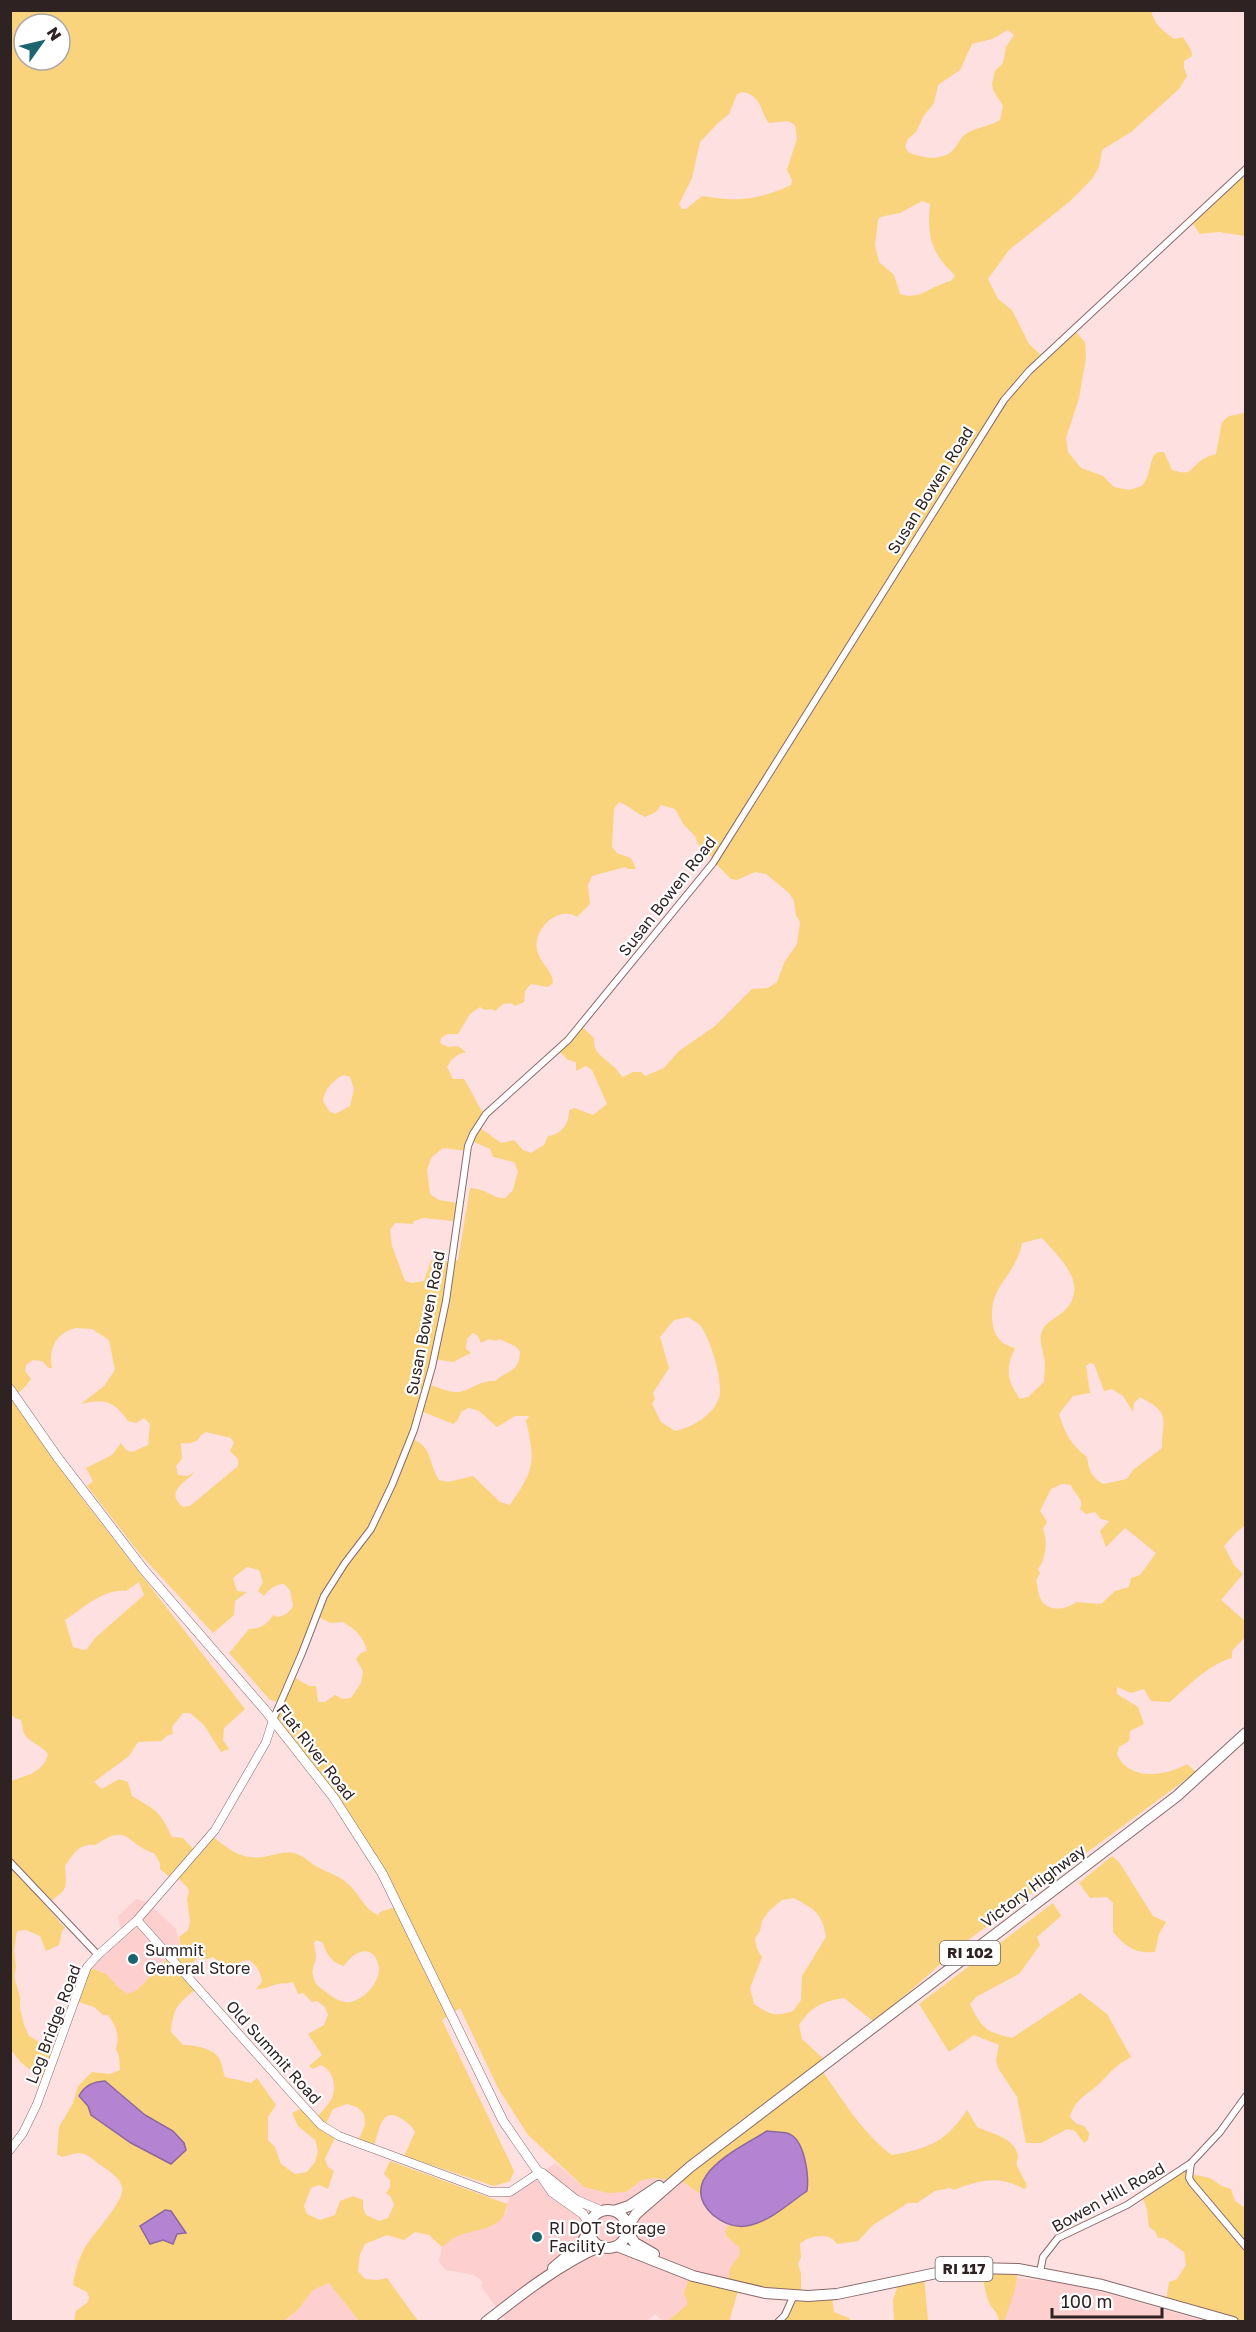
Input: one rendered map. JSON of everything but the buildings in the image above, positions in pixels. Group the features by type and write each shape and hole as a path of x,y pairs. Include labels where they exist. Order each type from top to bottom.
{"main road":[{"name":"Flat River Road","path":"10,1389 58,1458 144,1570 273,1720 334,1798 370,1851 398,1904 494,2104 523,2152 540,2172 552,2192 583,2214 590,2228"},
{"name":"Victory Highway","path":"627,2230 636,2214 690,2167 1168,1803 1206,1772 1245,1733"},
{"name":"Victory Highway","path":"614,2211 629,2206 690,2167"},
{"name":"Flat River Road","path":"540,2172 576,2200 602,2211"},
{"path":"486,2322 528,2290 581,2244 592,2219 602,2211 614,2211 623,2217 627,2230 624,2240 617,2246"},
{"path":"590,2228 591,2237 601,2246"},
{"name":"RI 117","path":"627,2230 635,2243 693,2276 753,2292 794,2295 846,2293 929,2274 973,2268 1018,2268 1102,2285 1233,2322"},
{"path":"528,2290 601,2246 617,2246 693,2276"}],"street":[{"name":"Susan Bowen Road","path":"273,1720 303,1653 324,1596 371,1529 414,1430 432,1367 446,1301 468,1146 479,1123 486,1114 568,1040 713,863 1004,400 1029,371 1245,169"},
{"path":"137,1920 214,1830 266,1742 273,1720"},
{"path":"10,1862 98,1955"},
{"name":"Log Bridge Road","path":"10,2150 30,2119 87,1967 137,1920"},
{"name":"Old Summit Road","path":"137,1920 302,2105 321,2125 333,2133 359,2145 494,2193 515,2190 540,2172"},
{"name":"Bowen Hill Road","path":"1040,2272 1046,2251 1058,2238 1127,2205 1191,2163 1220,2132 1245,2096"},
{"path":"1191,2163 1189,2178 1192,2183 1245,2247"},
{"path":"778,2322 785,2315 794,2295"}],"shaded area":[{"path":"1151,10 1159,27 1174,39 1183,37 1191,50 1192,56 1184,61 1187,76 1179,89 1131,132 1102,150 1099,167 1092,179 1069,202 1009,250 988,279 998,299 1012,310 1029,344 1043,357 1074,330 1085,342 1086,358 1079,398 1066,438 1068,452 1081,468 1103,476 1114,487 1129,490 1142,486 1147,478 1153,456 1158,452 1164,452 1172,470 1189,471 1204,459 1216,454 1222,422 1229,416 1245,413 1246,1525 1224,1546 1234,1565 1243,1574 1221,1600 1245,1621 1245,1637 1232,1651 1232,1658 1207,1670 1170,1702 1151,1701 1144,1689 1131,1693 1117,1687 1117,1694 1138,1707 1144,1724 1130,1731 1129,1741 1119,1747 1117,1754 1122,1763 1129,1769 1148,1774 1168,1772 1187,1764 1196,1772 964,1943 873,2021 844,1998 823,2003 813,2009 799,2025 802,2039 828,2063 717,2136 821,2069 862,2126 892,2155 926,2147 944,2137 967,2110 977,2127 1002,2137 1012,2144 1018,2156 1017,2166 1027,2187 1024,2189 1006,2182 989,2180 954,2190 950,2188 935,2191 917,2203 908,2203 873,2225 858,2241 837,2244 830,2238 819,2236 800,2244 801,2257 798,2264 801,2273 801,2294 832,2296 834,2312 849,2318 850,2321 779,2321 794,2295 738,2290 730,2321 668,2321 687,2305 684,2294 689,2277 727,2286 730,2268 740,2254 739,2247 727,2237 725,2231 729,2225 740,2226 760,2221 807,2191 789,2134 767,2131 727,2156 707,2174 700,2194 682,2181 654,2178 642,2180 626,2192 608,2193 584,2187 528,2135 498,2088 460,2008 442,2020 514,2171 510,2181 494,2186 404,2156 415,2132 408,2123 395,2115 385,2118 373,2148 357,2143 365,2125 364,2114 357,2107 347,2104 333,2109 325,2126 336,2135 325,2159 328,2167 334,2171 328,2189 319,2185 311,2188 304,2206 307,2214 320,2220 335,2215 340,2201 353,2196 363,2200 366,2215 379,2221 388,2218 394,2205 391,2197 386,2193 390,2187 390,2180 384,2174 390,2161 507,2204 505,2213 494,2225 452,2239 442,2247 429,2235 415,2232 404,2240 387,2235 365,2244 360,2254 358,2271 365,2279 387,2278 418,2321 359,2321 329,2283 313,2290 298,2310 284,2321 74,2321 76,2311 88,2302 89,2297 87,2292 73,2285 78,2262 84,2249 119,2201 122,2193 118,2180 86,2154 78,2153 62,2157 57,2154 59,2127 73,2103 78,2086 92,2072 110,2074 120,2070 116,2049 117,2035 111,2019 94,2007 76,2001 91,1968 106,1974 128,1994 137,1990 168,1958 171,1960 181,1950 179,1937 188,1930 190,1922 187,1898 189,1893 188,1888 176,1876 171,1878 160,1869 160,1863 154,1853 122,1835 107,1838 96,1845 81,1847 71,1857 65,1866 65,1887 46,1906 65,1928 62,1931 59,1945 46,1951 40,1936 26,1930 17,1931 14,1976 24,2025 29,2036 39,2042 58,2047 45,2080 26,2067 10,2048 11,1781 38,1769 43,1765 48,1754 26,1737 21,1720 10,1713 10,11","holes":["1008,30 1014,35 1006,47 1003,63 995,71 992,84 1003,106 1000,120 966,133 953,150 943,156 925,157 908,152 905,147 908,139 916,132 923,117 934,103 938,85 960,70 972,44 992,39","742,92 757,100 769,123 788,121 795,125 797,138 787,170 792,180 791,185 758,197 726,199 702,196 686,209 682,209 679,204 692,178 700,142 729,114 737,94","922,201 930,204 929,229 932,243 939,257 955,276 951,281 920,294 907,296 900,294 894,275 879,262 875,245 880,217 900,213","619,802 645,817 656,812 661,805 675,809 684,825 695,836 701,850 715,859 714,862 731,879 737,880 755,872 766,874 789,893 794,901 796,915 800,922 797,944 784,963 777,982 768,988 752,989 715,1026 679,1051 664,1068 645,1076 641,1072 633,1072 623,1077 599,1054 594,1038 581,1026 559,1051 568,1060 576,1062 576,1071 586,1066 592,1070 607,1104 593,1115 575,1108 569,1110 564,1128 548,1136 544,1145 531,1153 523,1150 514,1140 501,1143 479,1127 485,1116 464,1079 453,1079 447,1067 455,1057 466,1052 458,1046 448,1047 440,1043 441,1038 447,1034 458,1034 470,1014 480,1007 495,1011 503,1004 511,1003 515,1006 524,1002 525,991 531,984 548,987 553,983 538,953 538,937 547,922 554,917 561,914 577,917 590,904 588,885 592,876 625,867 636,869 631,858 617,853 612,847 614,809","343,1075 350,1077 354,1089 350,1106 335,1114 329,1111 323,1101 327,1089","472,1141 490,1149 493,1157 514,1162 518,1171 513,1190 505,1198 470,1188 458,1260 451,1262 431,1260 424,1281 412,1283 405,1281 392,1246 390,1230 395,1223 413,1224 414,1221 423,1218 453,1221 458,1203 439,1200 430,1194 427,1170 431,1158 443,1148 467,1151","1042,1238 1064,1264 1074,1283 1071,1302 1042,1331 1044,1382 1028,1397 1020,1399 1012,1386 1009,1374 1015,1348 1003,1343 998,1337 993,1326 992,1312 998,1291 1019,1255 1022,1243","688,1317 700,1325 708,1339 718,1371 720,1391 716,1404 707,1415 688,1427 675,1431 661,1422 652,1404 655,1399 653,1393 669,1368 660,1337 674,1320","76,1328 92,1329 109,1340 115,1370 104,1386 81,1404 102,1401 113,1405 128,1421 136,1423 144,1418 150,1424 148,1445 132,1452 126,1450 121,1443 112,1455 86,1468 93,1481 87,1486 140,1554 213,1633 234,1615 235,1601 247,1592 237,1591 233,1578 247,1567 259,1570 263,1582 258,1591 264,1596 278,1585 284,1584 290,1590 293,1606 290,1611 280,1617 273,1615 263,1626 249,1629 229,1653 270,1700 278,1702 273,1724 337,1808 387,1888 395,1907 380,1912 378,1915 369,1909 343,1880 295,1854 244,1856 231,1850 211,1835 196,1852 183,1838 172,1837 164,1821 156,1812 132,1796 128,1782 119,1779 102,1789 94,1782 129,1756 138,1742 161,1741 173,1734 172,1727 183,1713 190,1713 204,1725 221,1752 229,1749 223,1740 224,1728 245,1709 81,1497 13,1397 31,1379 25,1371 26,1365 33,1360 42,1361 52,1368 51,1354 55,1342 64,1333","473,1333 478,1336 481,1343 489,1339 496,1341 499,1339 515,1346 520,1351 520,1358 516,1367 495,1381 483,1382 465,1391 451,1391 430,1385 435,1359 453,1362 471,1353 466,1349 467,1339","1090,1363 1094,1364 1104,1391 1112,1389 1123,1396 1133,1412 1134,1403 1140,1397 1161,1412 1163,1417 1162,1448 1133,1470 1127,1479 1103,1484 1091,1473 1087,1457 1072,1443 1066,1433 1059,1414 1073,1396 1090,1393 1086,1366","469,1408 479,1411 497,1427 515,1416 529,1416 526,1421 531,1447 531,1466 524,1483 510,1505 500,1502 473,1476 448,1482 439,1480 427,1451 413,1439 421,1411 453,1424 462,1411","206,1432 231,1438 234,1443 230,1451 238,1459 238,1466 190,1506 183,1507 178,1502 176,1492 181,1484 195,1472 187,1476 178,1475 176,1466 182,1459 181,1443 190,1443","1062,1484 1071,1485 1080,1499 1080,1509 1086,1514 1095,1512 1101,1519 1109,1521 1100,1531 1106,1547 1125,1528 1156,1553 1140,1575 1131,1578 1129,1587 1115,1591 1101,1604 1076,1602 1063,1608 1053,1608 1041,1600 1036,1581 1040,1573 1038,1569 1043,1560 1045,1549 1043,1529 1047,1522 1040,1511 1051,1489","139,1582 144,1595 95,1638 87,1649 73,1647 65,1620 101,1596 126,1591","316,1616 331,1623 343,1622 355,1631 366,1646 367,1651 361,1653 356,1659 363,1671 361,1683 351,1698 342,1699 335,1695 325,1702 318,1702 316,1686 309,1686 294,1677","794,1898 812,1909 822,1922 826,1937 802,1976 801,2000 793,2011 772,2014 754,2004 750,1988 762,1957 757,1949 755,1938 760,1931 762,1921 769,1911 782,1900","316,1940 323,1943 330,1957 336,1963 344,1966 358,1953 364,1951 373,1954 377,1960 379,1973 366,1994 351,2002 344,2002 334,1998 318,1986 312,1973 316,1957 314,1943","213,1957 226,1967 234,1968 242,1961 249,1960 258,1970 262,1982 256,1989 293,1982 298,1994 303,1993 312,2002 317,2001 325,2007 328,2015 324,2025 308,2034 322,2055 309,2066 313,2069 321,2065 329,2071 334,2085 333,2095 314,2120 303,2108 292,2113 298,2126 315,2140 318,2151 315,2162 307,2172 295,2174 281,2164 275,2147 268,2140 268,2117 276,2105 257,2078 251,2083 225,2077 220,2060 216,2055 202,2048 183,2045 171,2032 177,2008 195,1990 182,1971 198,1958","116,2089 145,2115 173,2131 184,2143 171,2164 131,2143 91,2115 88,2106"]},
{"path":"1245,170 1245,236 1219,232 1200,234 1191,221"},
{"path":"1112,1856 1119,1862 1153,1916 1166,1922 1159,1934 1155,1952 1136,1950 1122,1941 1113,1932 1113,1903 1107,1897 1090,1898 1079,1883"},
{"path":"136,1899 147,1902 176,1929 181,1950 171,1960 167,1958 137,1990 128,1994 106,1974 91,1968 122,1934 118,1916"},
{"path":"1053,1903 1061,1916 1037,1937 1040,1945 1019,1974 976,1997 970,2004 986,2028 996,2034 1012,2038 1080,1993 1107,2014 1131,2057 1115,2068 1075,2105 1070,2117 1077,2124 1084,2126 1089,2133 1088,2140 1084,2143 1075,2131 1067,2129 1041,2143 1026,2143 1017,2097 998,2068 996,2060 999,2045 974,2035 949,2052 919,2004"},
{"path":"105,2081 145,2115 173,2131 184,2143 186,2150 171,2164 131,2143 91,2115 88,2106 79,2096 90,2085"},
{"path":"767,2131 787,2133 798,2142 806,2167 807,2191 759,2223 736,2226 726,2223 713,2215 703,2201 701,2189 706,2176 728,2155"},
{"path":"556,2163 584,2187 626,2192 642,2180 654,2178 682,2181 700,2194 705,2207 729,2225 726,2231 727,2237 740,2247 740,2254 727,2286 687,2301 687,2305 668,2322 655,2314 648,2320 650,2321 506,2321 481,2286 482,2281 474,2275 446,2270 439,2262 442,2247 452,2238 506,2213 513,2191"},
{"path":"1189,2165 1191,2174 1210,2178 1231,2189 1235,2201 1245,2208 1245,2321 1233,2321 1166,2301 1169,2282 1177,2279 1186,2265 1184,2252 1164,2238 1158,2238 1155,2231 1149,2227 1147,2209 1142,2197"},
{"path":"165,2210 171,2211 186,2233 177,2234 173,2244 163,2240 150,2244 140,2226"},
{"path":"1018,2269 1015,2290 1004,2321 999,2321 998,2315 988,2300 982,2270"},
{"path":"924,2276 928,2321 894,2321 893,2299 899,2282"},
{"path":"1004,2277 1070,2283 1204,2321 1003,2322"},
{"path":"329,2283 359,2321 284,2322 298,2310 313,2290"}],"place":[{"name":"Summit General Store","path":"133,1959"},
{"name":"RI DOT Storage Facility","path":"537,2237"}]}
